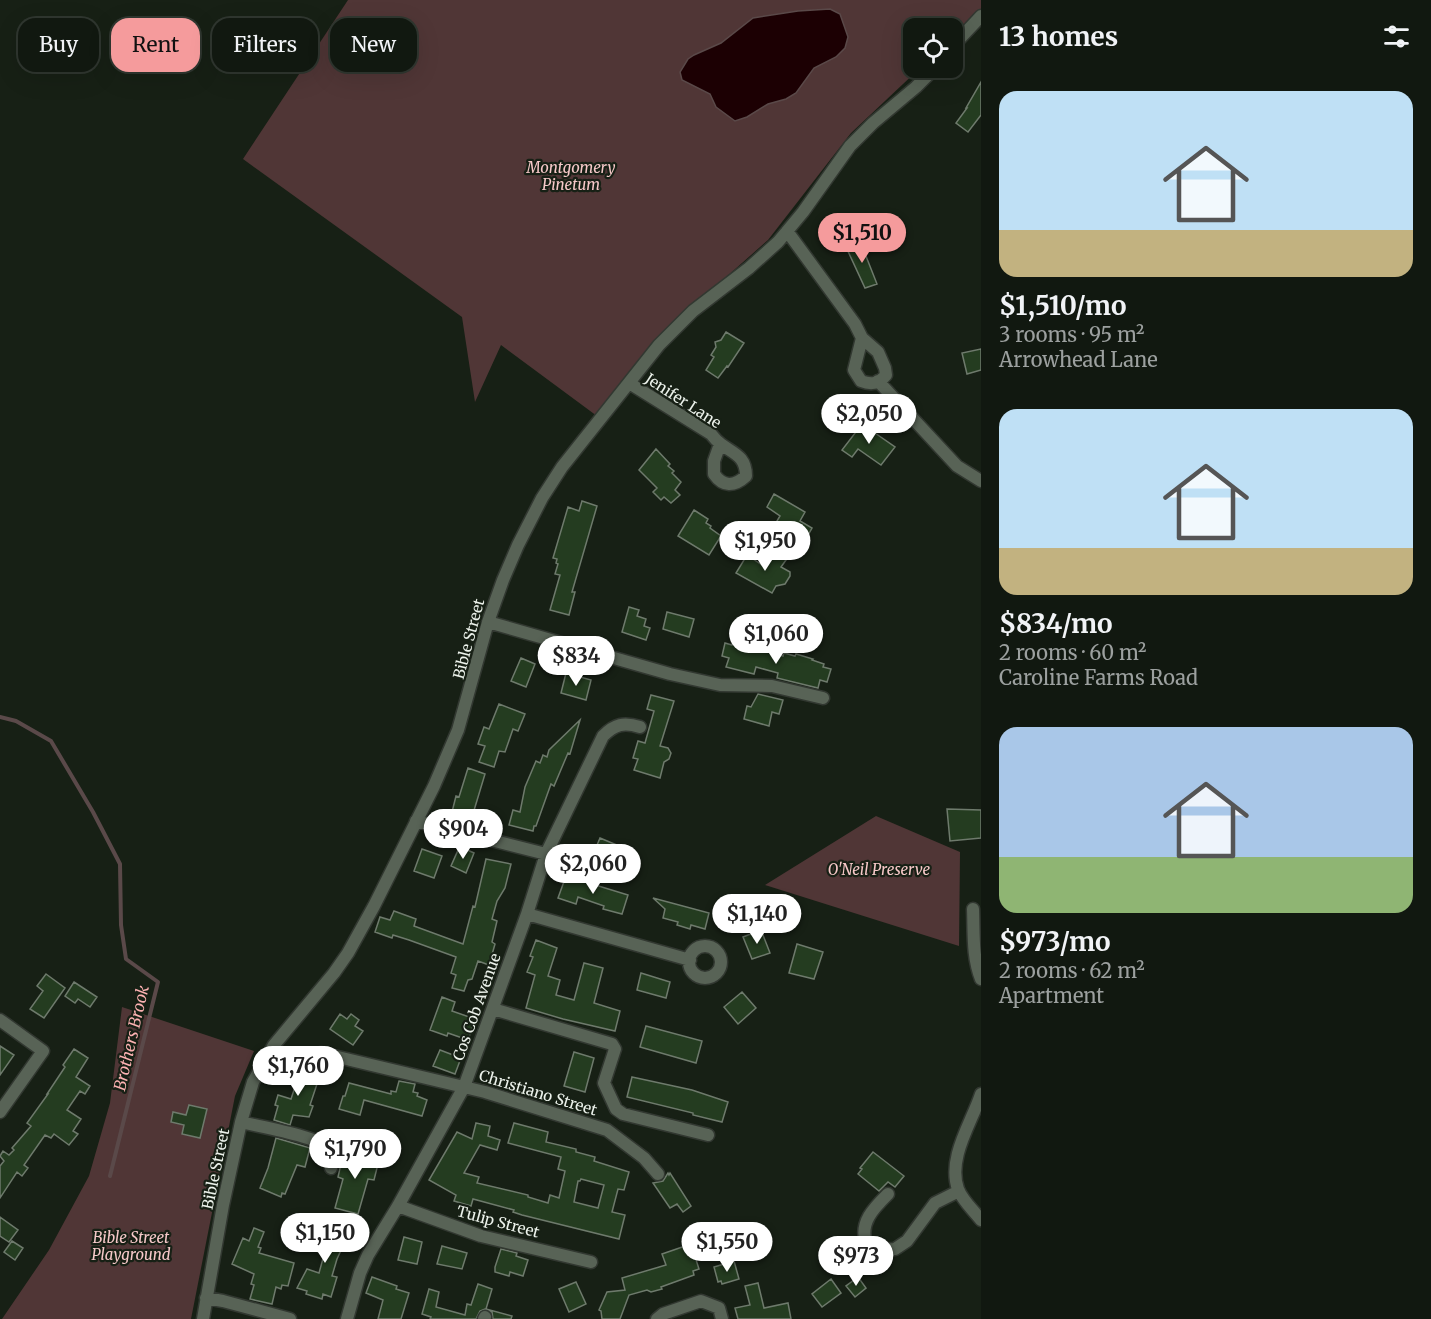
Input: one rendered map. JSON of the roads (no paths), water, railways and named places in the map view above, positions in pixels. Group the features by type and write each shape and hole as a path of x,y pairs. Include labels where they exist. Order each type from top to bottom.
{"street":[{"path":"963,35 981,16"},
{"name":"Bible Street","path":"203,1319 241,1122 253,1082 266,1056 348,953 443,767 458,730 488,622 511,560 538,504 562,467 659,345 686,317 755,263 787,231 850,146 925,78"},
{"path":"787,231 855,324 862,338 872,345 883,360 886,375 868,384 861,381 854,370 862,338"},
{"path":"878,381 957,466 981,481"},
{"name":"Jenifer Lane","path":"629,383 711,434 720,444"},
{"path":"488,622 670,674 720,685 772,686 823,698"},
{"name":"Cos Cob Avenue","path":"347,1319 357,1282 368,1255 464,1087 527,914 546,854 603,736 611,728 619,725 629,724 640,727"},
{"path":"416,821 546,854"},
{"path":"973,909 973,947 976,966 981,978"},
{"path":"527,914 690,960"},
{"path":"493,1009 612,1044 615,1049 604,1083 616,1109 623,1114 708,1135"},
{"path":"0,1020 43,1051 0,1112"},
{"name":"Christiano Street","path":"321,1053 464,1087 607,1130 644,1158 658,1174"},
{"path":"981,1094 960,1146 957,1165 958,1191 981,1220"},
{"path":"241,1122 326,1144 335,1152 331,1168"},
{"path":"888,1194 871,1212 864,1237 870,1246 888,1250 895,1249 907,1241 935,1203 958,1191"},
{"name":"Tulip Street","path":"398,1206 481,1236 591,1262"},
{"path":"206,1298 290,1319"},
{"path":"657,1319 663,1314 701,1301 720,1313"}],"waterway":[{"name":"Brothers Brook","path":"0,717 16,721 51,741 93,812 120,864 121,925 126,959 158,982 110,1176"}],"park label":[{"name":"Montgomery Pinetum","path":"571,176"},
{"name":"O'Neil Preserve","path":"879,870"},
{"name":"Bible Street Playground","path":"131,1246"}]}
